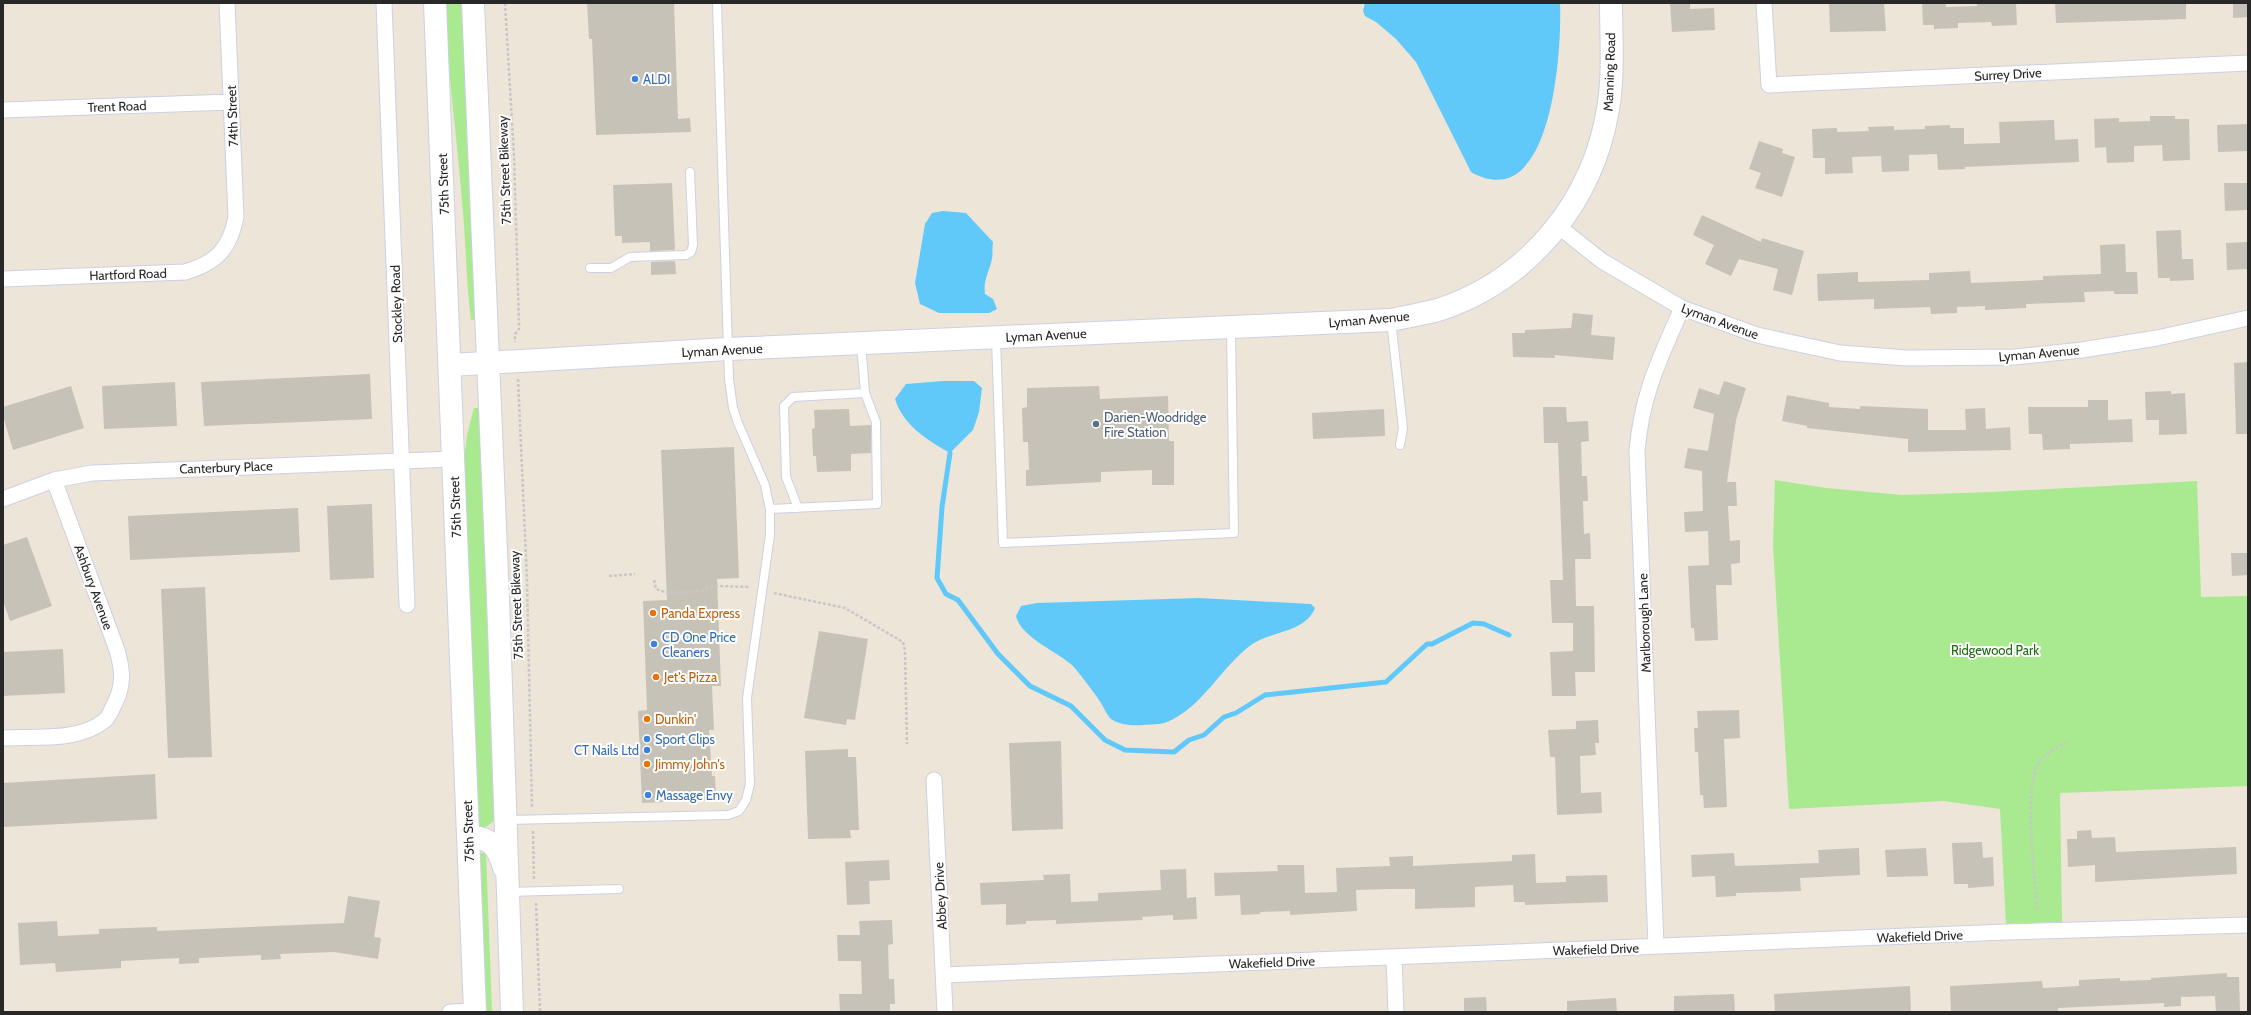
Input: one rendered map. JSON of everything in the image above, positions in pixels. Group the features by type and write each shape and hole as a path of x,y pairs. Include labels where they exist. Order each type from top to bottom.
{"main road":[{"name":"75th Street","path":"435,3 475,1012"},
{"path":"473,3 489,362 504,821 512,1012"},
{"name":"Manning Road","path":"1558,226 1581,190 1594,164 1603,136 1610,90 1611,3"},
{"name":"Lyman Avenue","path":"450,365 728,349 1391,320 1442,308 1478,292 1507,275 1542,246 1558,226"},
{"path":"468,836 483,837 493,844 502,858 507,884"}],"street":[{"name":"74th Street","path":"227,3 236,217 234,229"},
{"name":"Stockley Road","path":"384,3 407,605"},
{"name":"Surrey Drive","path":"1764,3 1769,85 2248,63"},
{"name":"Trent Road","path":"3,110 231,102"},
{"name":"Lyman Avenue","path":"1558,226 1602,261 1682,308 1783,342 1840,353 1907,358 2015,356 2082,350 2157,338 2248,318"},
{"name":"Hartford Road","path":"3,279 185,272 199,268 220,256 234,229"},
{"name":"Marlborough Lane","path":"1656,946 1637,452 1640,423 1646,396 1654,371 1682,308"},
{"name":"Canterbury Place","path":"3,499 54,480 112,472 453,459"},
{"name":"Ashbury Avenue","path":"3,738 68,735 83,732 106,720 119,694 123,675 117,650 54,480"},
{"name":"Abbey Drive","path":"934,780 945,1012"},
{"name":"Wakefield Drive","path":"944,975 1656,946 2248,925"},
{"path":"1394,957 1396,1012"},
{"path":"450,1012 475,1012"}],"lane":[{"path":"504,821 728,815 739,811 746,800 750,784 747,698 770,535 770,509 765,485 733,408 728,349 717,3"},
{"path":"590,268 612,268 630,258 686,255 691,252 693,245 690,172"},
{"path":"1391,320 1403,428 1400,445"},
{"path":"996,337 1004,543 1234,533 1231,327"},
{"path":"770,509 877,504 876,422 865,393 861,343"},
{"path":"798,508 786,477 784,406 793,397 865,393"},
{"path":"507,884 619,889"}],"path":[{"name":"75th Street Bikeway","path":"505,3 514,155 520,324 519,329 514,334"},
{"name":"75th Street Bikeway","path":"520,410 532,800"},
{"path":"609,576 635,574"},
{"path":"654,580 656,590 668,593 702,592 716,586 734,585 753,587"},
{"path":"773,592 846,608 903,642 905,651 908,744"},
{"path":"2037,909 2031,792 2038,764 2047,753 2066,743"},
{"path":"533,837 535,884"},
{"path":"536,898 540,1012"}],"green space":[{"path":"445,3 461,3 466,47 477,320 471,320 469,305 460,176 448,52"},
{"path":"474,408 480,408 494,821 482,830 479,827 464,460 467,435"},
{"name":"Ridgewood Park","path":"1775,480 1826,488 1902,495 1993,492 2197,481 2201,597 2248,596 2248,786 2060,793 2062,922 2006,924 2000,809 1944,801 1789,809 1773,545"},
{"path":"479,853 486,853 492,1012 486,1012"}],"water":[{"path":"1365,3 1560,3 1558,55 1554,88 1547,122 1536,151 1520,171 1498,180 1471,172 1416,62 1396,39 1376,22 1365,16 1363,11"},
{"path":"943,211 966,213 993,242 992,259 986,280 985,294 993,299 997,309 989,313 939,313 920,304 915,283 925,224 932,213"},
{"path":"943,381 974,381 982,388 979,412 973,430 950,453 917,431 904,417 895,399 906,384"},
{"path":"1199,598 1311,604 1315,608 1310,616 1295,627 1259,640 1251,645 1230,664 1191,707 1167,722 1158,724 1131,725 1118,723 1111,719 1095,694 1074,667 1025,631 1016,616 1021,606 1037,603"}],"building":[{"name":"ALDI","path":"587,3 674,3 678,119 690,118 691,132 596,135 592,39 589,39"},
{"path":"1670,3 1690,3 1690,9 1714,8 1715,30 1672,32"},
{"path":"1829,3 1884,3 1886,31 1830,32"},
{"path":"1922,3 1946,3 1946,7 1977,6 1977,3 2016,3 2017,25 1992,26 1991,22 1958,23 1958,28 1934,29 1934,25 1923,25"},
{"path":"2055,3 2186,3 2186,19 2056,23"},
{"path":"2233,3 2248,3 2248,17 2233,18"},
{"path":"2150,116 2175,116 2175,119 2189,119 2190,160 2163,161 2162,145 2134,146 2134,162 2107,163 2106,147 2095,148 2094,119 2119,118 2119,122 2150,121"},
{"path":"2054,120 2055,140 2078,139 2079,162 1965,167 1965,169 1938,170 1937,154 1909,155 1909,171 1882,172 1881,156 1852,157 1853,173 1825,174 1825,158 1813,158 1812,129 1837,128 1837,132 1869,131 1868,127 1894,126 1894,130 1925,129 1925,126 1950,125 1950,128 1964,128 1964,144 2000,143 1999,122"},
{"path":"2248,124 2248,151 2218,152 2217,125"},
{"path":"1759,141 1783,149 1782,153 1795,157 1782,197 1755,188 1761,173 1749,169"},
{"path":"672,183 675,250 650,251 650,242 622,243 622,236 615,236 613,185"},
{"path":"2224,183 2248,183 2248,210 2225,211"},
{"path":"1702,215 1761,242 1762,238 1804,251 1792,295 1773,290 1778,269 1739,259 1731,276 1705,264 1714,245 1693,235"},
{"path":"2181,230 2182,259 2193,259 2194,280 2170,281 2170,278 2158,278 2156,231"},
{"path":"2248,242 2248,269 2227,270 2226,243"},
{"path":"2125,244 2126,272 2137,272 2138,294 2114,294 2114,291 2084,292 2085,302 2026,304 2026,308 1985,310 1985,306 1957,307 1957,313 1931,314 1930,307 1874,309 1874,299 1818,301 1817,274 1858,272 1858,282 1929,280 1929,273 1970,271 1971,283 2043,280 2043,276 2101,274 2100,245"},
{"path":"675,261 676,274 651,275 651,262"},
{"path":"1573,313 1593,315 1591,335 1615,337 1613,360 1554,355 1555,358 1513,357 1512,333 1525,333 1525,330 1571,328"},
{"path":"2248,362 2248,434 2236,434 2234,363"},
{"path":"370,374 372,419 204,426 201,382"},
{"path":"1724,381 1746,388 1736,420 1727,482 1736,482 1737,506 1728,506 1730,541 1740,540 1740,563 1731,564 1732,585 1716,585 1718,640 1695,641 1694,628 1691,628 1688,566 1709,565 1708,531 1685,532 1684,512 1703,511 1702,471 1684,468 1688,448 1708,451 1714,414 1693,408 1699,388 1719,395"},
{"path":"175,382 177,426 104,429 102,386"},
{"path":"71,386 84,428 13,450 3,416 3,407"},
{"name":"Darien-Woodridge Fire Station","path":"1099,386 1100,399 1168,396 1169,441 1174,441 1174,485 1152,485 1152,470 1101,472 1101,482 1026,486 1026,470 1029,470 1028,442 1023,442 1022,408 1027,407 1027,388"},
{"path":"2171,391 2171,394 2185,393 2187,434 2159,435 2159,420 2146,420 2145,392"},
{"path":"1787,395 1829,403 1829,407 1860,409 1860,406 1928,409 1928,430 1966,430 1965,409 1985,408 1986,429 2010,427 2011,450 1908,452 1908,439 1807,428 1807,426 1782,421"},
{"path":"2088,400 2108,400 2108,420 2132,419 2133,442 2070,444 2070,449 2043,450 2042,434 2029,434 2028,407 2088,407"},
{"path":"1543,407 1566,407 1567,422 1588,421 1589,441 1581,442 1582,476 1587,476 1588,501 1583,501 1584,534 1590,533 1591,559 1575,559 1576,606 1594,606 1595,672 1575,672 1576,696 1552,696 1550,652 1573,651 1573,623 1552,623 1550,580 1563,580 1558,443 1544,443"},
{"path":"849,409 850,426 871,425 871,453 851,454 851,471 817,472 816,456 813,456 812,429 815,428 814,410"},
{"path":"1384,409 1385,436 1313,439 1312,413"},
{"path":"734,447 739,578 717,579 721,686 712,686 714,730 709,730 712,776 715,776 716,800 642,803 638,711 647,710 643,601 667,600 661,450"},
{"path":"372,504 374,578 330,580 327,506"},
{"path":"298,508 300,552 130,560 128,516"},
{"path":"27,537 52,606 10,621 3,601 3,545"},
{"path":"2231,553 2248,553 2248,575 2232,576"},
{"path":"205,587 212,757 168,758 161,589"},
{"path":"819,631 868,639 855,720 847,719 846,725 804,718"},
{"path":"63,649 65,693 3,696 3,652"},
{"path":"1739,710 1740,738 1724,739 1727,807 1704,808 1703,795 1700,795 1698,752 1695,752 1694,728 1698,728 1697,711"},
{"path":"1598,720 1599,743 1595,743 1596,755 1580,756 1581,793 1601,792 1602,813 1557,815 1555,757 1550,757 1548,730 1576,729 1576,721"},
{"path":"1061,741 1063,829 1012,831 1009,743"},
{"path":"848,749 848,757 856,757 859,830 850,830 851,838 808,839 805,751"},
{"path":"155,774 157,819 3,827 3,783"},
{"path":"2091,830 2092,838 2115,837 2116,852 2236,847 2237,874 2095,882 2095,865 2068,867 2067,839 2077,839 2077,831"},
{"path":"1982,842 1983,858 1993,857 1994,886 1968,888 1968,884 1954,884 1952,843"},
{"path":"1859,848 1860,875 1800,878 1801,891 1736,893 1736,896 1716,897 1715,876 1692,877 1691,855 1734,853 1735,866 1819,863 1818,850"},
{"path":"1926,848 1928,876 1887,877 1885,850"},
{"path":"1535,854 1536,883 1566,882 1566,876 1607,875 1608,902 1525,905 1525,902 1514,902 1513,885 1475,887 1475,907 1415,909 1415,889 1356,890 1357,911 1290,915 1290,911 1260,912 1260,914 1241,915 1240,895 1215,896 1214,873 1278,871 1277,865 1304,865 1305,893 1337,892 1336,868 1390,866 1389,857 1413,856 1413,866 1512,861 1512,855"},
{"path":"889,860 890,880 869,881 870,904 847,905 845,862"},
{"path":"1186,869 1187,898 1196,897 1197,919 1173,920 1173,915 1142,917 1143,920 1056,924 1056,920 1026,921 1026,924 1006,925 1006,904 981,905 980,883 1044,880 1043,875 1070,874 1071,902 1098,901 1098,893 1161,890 1160,870"},
{"path":"348,896 380,901 374,937 381,938 378,959 334,952 280,954 281,959 261,960 261,955 199,958 199,963 179,964 179,958 121,961 121,968 56,972 55,963 20,965 18,923 57,921 58,936 99,934 99,929 157,927 157,931 344,923"},
{"path":"892,920 893,944 888,945 889,979 894,979 895,1004 890,1004 890,1012 840,1012 839,994 862,994 861,961 838,961 837,935 860,935 859,921"},
{"path":"2227,973 2227,977 2239,977 2240,1012 2216,1012 2215,996 2181,997 2181,1006 2164,1007 2164,1003 2058,1008 2058,1012 1951,1012 1950,986 2042,981 2043,988 2079,986 2079,980 2120,978 2120,981 2151,980 2151,978"},
{"path":"1910,986 1911,1012 1775,1012 1774,994"},
{"path":"1734,994 1735,1012 1674,1012 1674,996"},
{"path":"1486,997 1487,1012 1464,1012 1464,998"},
{"path":"1616,998 1617,1012 1567,1012 1567,1001"}],"waterway":[{"path":"950,453 942,507 937,578 946,594 958,600 998,654 1030,686 1071,706 1105,740 1125,750 1174,752 1189,740 1204,735 1224,717 1236,713 1265,695 1386,682 1427,644 1432,644 1473,623 1484,624 1509,635"}],"place":[{"name":"ALDI","path":"635,79"},
{"name":"Darien-Woodridge Fire Station","path":"1096,424"},
{"name":"Panda Express","path":"653,613"},
{"name":"CD One Price Cleaners","path":"654,644"},
{"name":"Jet's Pizza","path":"656,677"},
{"name":"Dunkin'","path":"647,719"},
{"name":"Sport Clips","path":"647,739"},
{"name":"CT Nails Ltd","path":"647,750"},
{"name":"Jimmy John's","path":"647,764"},
{"name":"Massage Envy","path":"648,795"}]}
